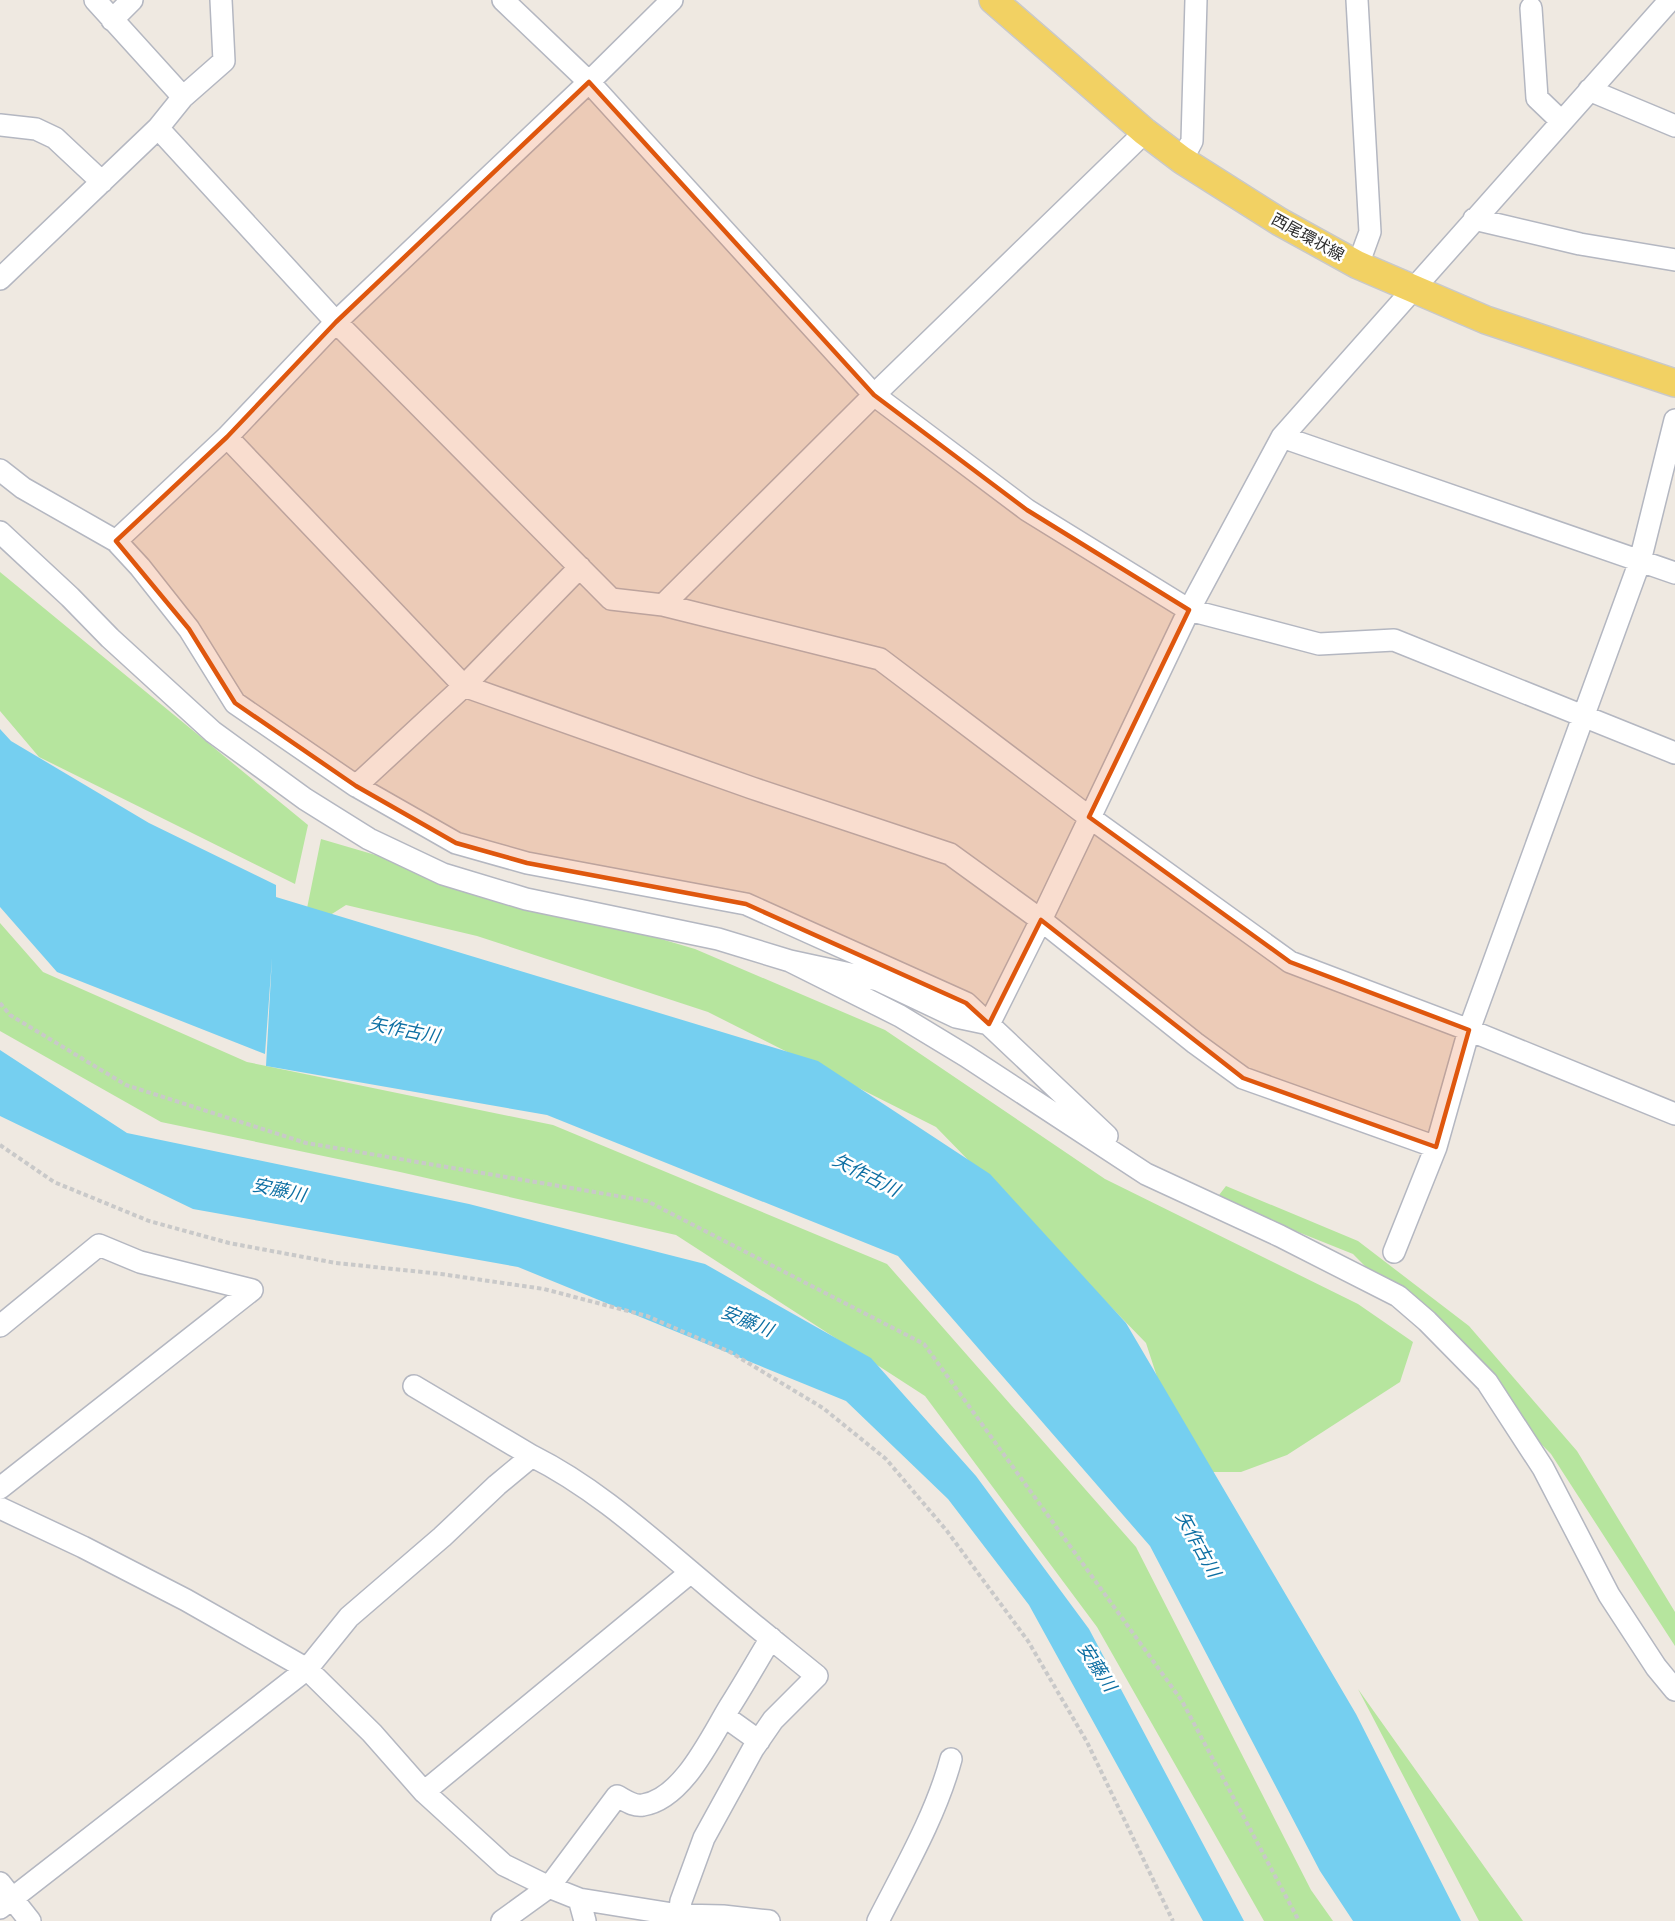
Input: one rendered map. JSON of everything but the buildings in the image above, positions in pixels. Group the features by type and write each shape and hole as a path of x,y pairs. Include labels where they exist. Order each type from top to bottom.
{"main road":[{"name":"西尾環状線","path":"993,0 1145,132 1182,160 1280,222 1358,265 1486,320 1675,383"}],"street":[{"path":"94,0 183,97"},
{"path":"112,20 132,0"},
{"path":"0,279 158,128 183,97 224,61 220,0"},
{"path":"503,0 589,82 874,395 1027,510 1189,610 1319,644 1394,640 1675,753"},
{"path":"116,541 227,437 336,322 672,0"},
{"path":"1182,160 1192,141 1196,0"},
{"path":"1358,0 1370,232 1358,265"},
{"path":"988,1024 1041,920 1189,610 1282,437 1670,0"},
{"path":"1531,8 1537,98 1561,121"},
{"path":"1589,90 1675,126"},
{"path":"0,125 36,129 56,138 102,182"},
{"path":"158,128 336,322 611,599 663,606 880,659 1089,817 1290,962 1469,1030 1675,1114"},
{"path":"663,606 874,395 1145,132"},
{"path":"1474,219 1580,244 1675,260"},
{"path":"1394,1252 1436,1147 1469,1030 1581,716 1640,561 1675,420"},
{"path":"227,437 464,686 752,789 950,854 1041,920 1195,1043 1243,1078 1436,1147"},
{"path":"1282,437 1675,573"},
{"path":"0,470 23,488 116,541 140,567 189,629 235,703 356,786 456,843 527,863 746,904 966,1003 1146,1174"},
{"path":"0,532 110,638 213,732 305,799 369,839 455,878 526,899 718,939 789,961 878,980 956,1017 988,1024"},
{"path":"356,786 464,686 580,567"},
{"path":"789,961 900,1016 966,1056 1146,1174 1398,1296 1427,1321 1487,1382 1543,1468 1609,1595 1656,1667 1675,1690"},
{"path":"0,1326 99,1245 140,1262 252,1290 0,1488"},
{"path":"414,1386 547,1464 605,1502 817,1676 773,1720 759,1740 704,1838 681,1901 679,1915"},
{"path":"30,1921 4,1896 307,1669 349,1617 532,1456"},
{"path":"0,1508 83,1547 186,1600 307,1669 372,1733 424,1792 504,1865 579,1899 679,1915 723,1916 769,1921"},
{"path":"424,1792 691,1572"},
{"path":"502,1921 549,1887 617,1796 642,1806 666,1796 704,1752 771,1638"},
{"path":"724,1716 759,1740"},
{"path":"878,1921 907,1864 940,1790 951,1759"},
{"path":"579,1899 585,1921"}],"path":[{"path":"0,1003 10,1015 126,1085 306,1143 647,1201 924,1344 1182,1701 1299,1921"},
{"path":"0,1145 54,1182 149,1221 229,1243 336,1263 441,1274 544,1289 647,1316 729,1352 823,1408 886,1459 947,1531 1028,1641 1087,1742 1173,1921"}],"highlighted area":[{"path":"589,82 874,395 1027,510 1189,610 1089,817 1290,962 1469,1030 1436,1147 1243,1078 1041,920 989,1024 966,1003 746,904 527,863 456,843 356,786 235,703 189,629 116,541 227,437 336,322"}],"green space":[{"path":"0,572 308,825 295,884 39,757 0,711"},
{"path":"321,839 695,949 885,1030 1105,1179 1358,1304 1413,1342 1400,1382 1287,1455 1241,1472 1188,1472 1146,1343 936,1127 708,1012 477,936 346,905 302,933"},
{"path":"0,923 43,972 247,1062 553,1125 887,1264 1136,1547 1311,1890 1333,1921 1264,1921 1097,1627 925,1396 676,1235 400,1172 161,1122 0,1031"},
{"path":"1226,1186 1358,1241 1469,1326 1577,1451 1675,1612 1675,1646 1551,1454 1353,1254 1216,1199"},
{"path":"1358,1689 1523,1921 1479,1921"}],"water":[{"name":"矢作古川","path":"0,729 11,741 149,823 276,885 276,897 818,1061 990,1174 1126,1323 1356,1714 1461,1921 1353,1921 1320,1871 1150,1546 898,1256 547,1115 266,1066 272,958 265,1054 57,972 0,907"},
{"name":"安藤川","path":"0,1050 127,1133 469,1204 705,1264 871,1358 976,1476 1089,1629 1244,1921 1203,1921 1029,1605 948,1499 846,1401 518,1267 193,1209 0,1116"}]}
